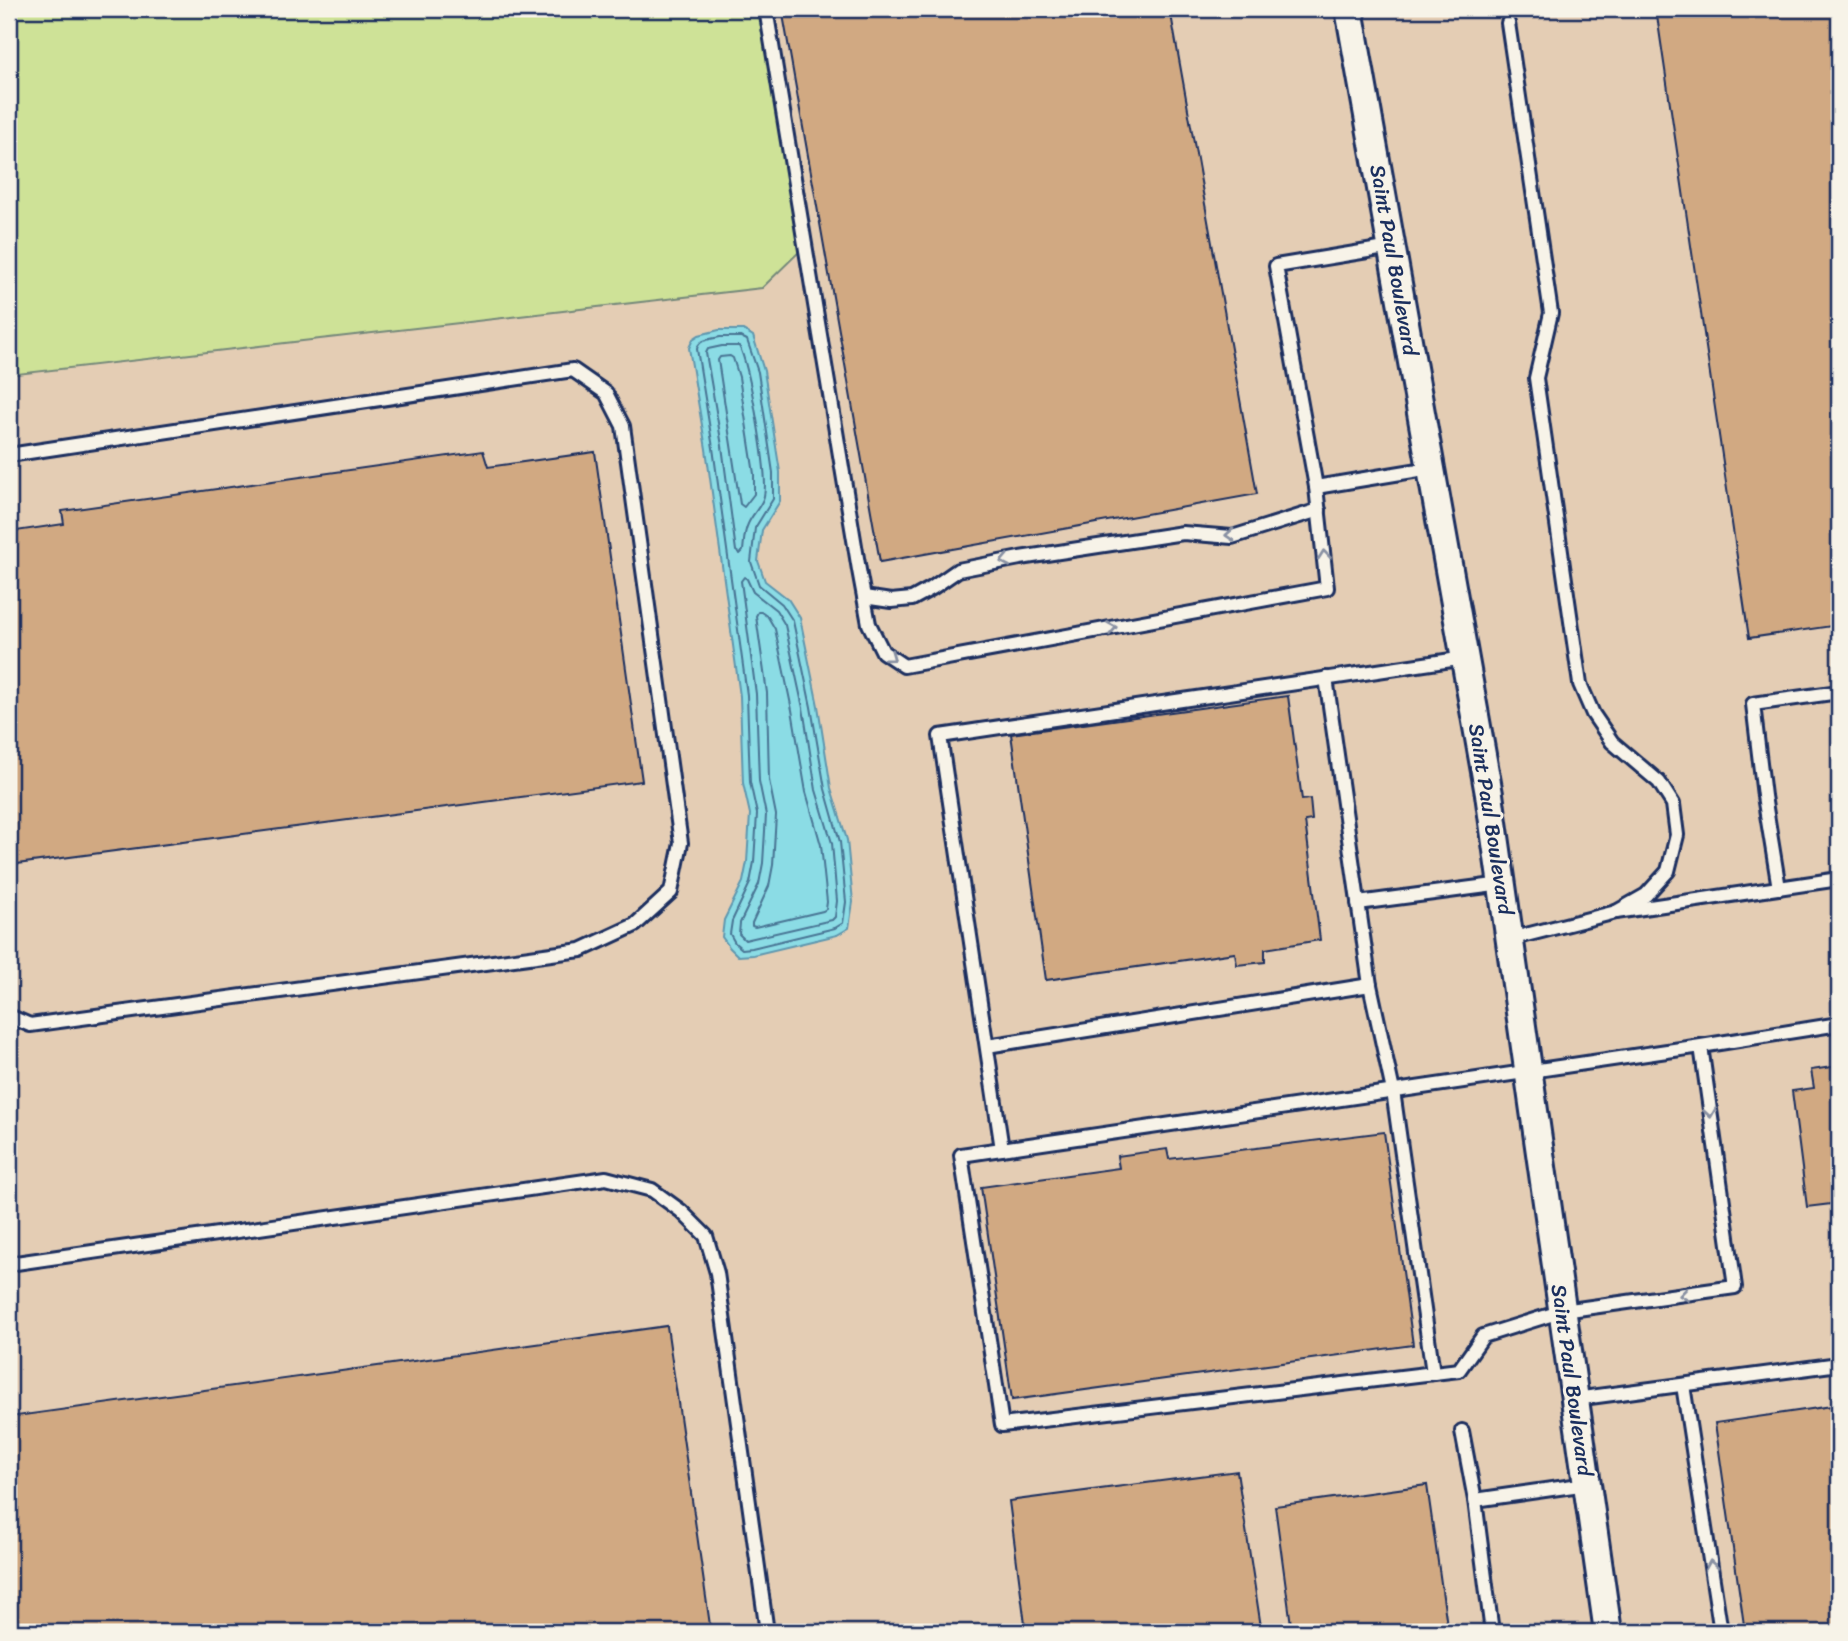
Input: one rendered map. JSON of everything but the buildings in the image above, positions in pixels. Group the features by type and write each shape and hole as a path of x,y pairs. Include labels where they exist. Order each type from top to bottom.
{"street":[{"name":"Saint Paul Boulevard","path":"1349,9 1489,794 1608,1632"}],"lane":[{"path":"766,9 869,624 883,652 904,666 1327,588 1316,487 1276,266 1392,247"},
{"path":"1508,23 1550,313 1536,379 1580,684 1593,714 1612,742 1659,782 1673,804 1677,835 1668,871 1646,895 1616,912"},
{"path":"9,455 572,370 606,393 623,426 681,843 671,892 635,925 581,950 30,1025 9,1016"},
{"path":"1316,487 1431,468"},
{"path":"864,597 891,601 912,599 958,570 1183,533 1232,537 1319,510"},
{"path":"1002,1149 940,736 1465,658"},
{"path":"1326,678 1370,985 1394,1091 1433,1373"},
{"path":"1779,888 1753,704 1839,692"},
{"path":"1510,939 1616,912 1839,879"},
{"path":"1358,903 1502,884"},
{"path":"987,1046 1370,985"},
{"path":"1700,1046 1735,1287 1563,1311 1483,1336 1459,1370 1002,1424 961,1155 1839,1024"},
{"path":"9,1264 606,1178 652,1190 681,1211 706,1236 717,1273 767,1632"},
{"path":"1575,1399 1839,1364"},
{"path":"1683,1385 1721,1632"},
{"path":"1462,1431 1475,1500 1492,1632"},
{"path":"1475,1500 1587,1483"}],"shaded area":[{"path":"9,9 1839,9 1839,1632 9,1632"}],"green space":[{"path":"9,9 757,9 767,37 799,252 762,288 9,375"}],"water":[{"path":"719,330 743,330 753,336 764,371 780,472 780,501 762,530 758,561 765,581 788,599 800,618 831,788 847,840 853,902 849,928 837,935 753,955 738,956 722,937 724,920 743,882 750,814 743,783 740,696 706,449 689,348 693,339 699,335"}]}
